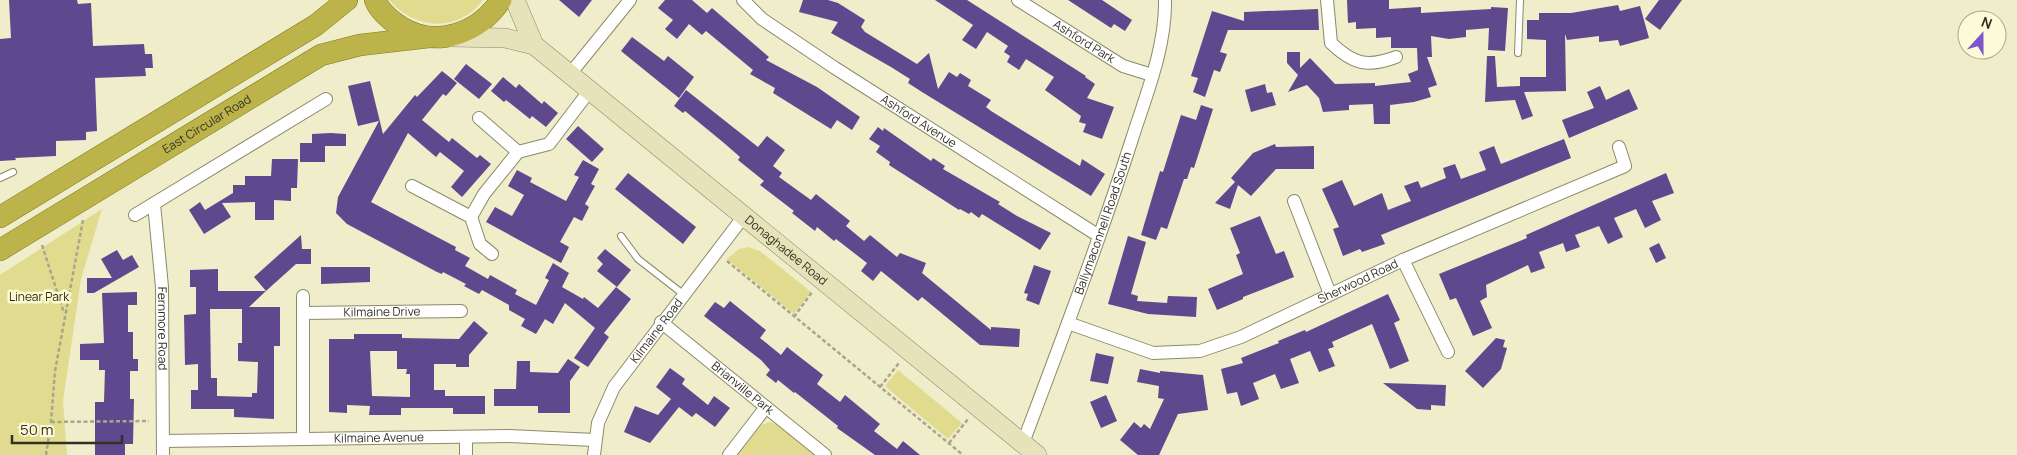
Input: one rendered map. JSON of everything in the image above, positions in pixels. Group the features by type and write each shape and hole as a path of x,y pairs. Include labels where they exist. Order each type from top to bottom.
{"highway":[{"path":"0,217 316,24 347,0"},
{"path":"374,0 390,20 409,32 439,37"},
{"name":"East Circular Road","path":"0,250 321,55 360,45 439,37 470,30 487,18 500,0"}],"main road":[{"name":"Donaghadee Road","path":"515,0 534,45"},
{"name":"Donaghadee Road","path":"439,37 505,38 534,45 1037,455"}],"street":[{"path":"570,74 630,0"},
{"name":"Ashford Avenue","path":"743,0 762,19 835,68 1099,236"},
{"name":"Ashford Park","path":"1018,0 1123,66 1152,75"},
{"name":"Ballymaconnell Road South","path":"1022,443 1099,236 1152,75 1166,17 1165,0"},
{"path":"1327,0 1331,43 1344,56 1362,63 1378,64 1396,57"},
{"path":"470,217 484,194 518,152 549,144 590,90"},
{"path":"134,215 326,99"},
{"path":"479,118 518,152"},
{"name":"Sherwood Road","path":"1068,323 1153,353 1200,351 1241,336 1403,260 1625,166 1619,147"},
{"path":"412,186 470,217 480,244 492,254"},
{"path":"1294,201 1330,294"},
{"name":"Fernmore Road","path":"154,204 162,287 163,455"},
{"name":"Kilmaine Road","path":"594,455 595,440 604,405 614,386 660,322 744,216"},
{"path":"1403,260 1448,352"},
{"path":"303,296 303,439"},
{"name":"Kilmaine Drive","path":"303,313 461,312"},
{"name":"Brianville Park","path":"660,322 825,455"},
{"path":"729,455 766,407"},
{"path":"466,437 466,455"},
{"name":"Kilmaine Avenue","path":"163,440 466,437 595,440"}],"lane":[{"path":"1518,53 1520,0"},
{"path":"0,178 13,172"},
{"path":"621,236 638,259 682,294"}],"path":[{"path":"46,455 55,371 84,215"},
{"path":"41,241 65,315"},
{"path":"729,254 725,259 963,455"},
{"path":"794,317 822,279"},
{"path":"880,387 910,350"},
{"path":"949,443 978,406"},
{"path":"51,422 163,421"}],"green space":[{"path":"389,0 483,0 473,11 461,18 436,24 411,17 399,10"},
{"name":"Linear Park","path":"102,209 81,279 63,401 67,455 0,455 0,275"},
{"path":"748,247 760,251 811,292 794,314 727,259 739,249"},
{"path":"898,370 962,423 948,439 885,386"},
{"path":"770,422 781,426 816,455 737,455 758,426"}],"building":[{"path":"9,0 77,0 78,4 91,3 93,46 144,44 145,54 152,54 153,68 145,68 146,76 95,78 97,131 86,132 86,140 56,141 56,156 15,158 16,160 0,161 0,39 11,38"},
{"path":"559,0 592,0 579,17"},
{"path":"665,0 692,0 707,13 712,8 769,57 766,60 817,87 860,117 852,130 837,120 831,129 773,93 775,88 750,74 753,70 706,31 702,35 689,24 677,39 665,29 673,20 658,8"},
{"path":"803,0 828,0 838,3 865,20 861,27 865,32 917,64 929,53 938,89 949,72 957,77 960,73 971,80 968,86 991,100 986,107 991,111 1080,166 1082,159 1105,174 1091,196 908,83 910,79 891,67 831,33 838,22 799,12"},
{"path":"935,0 967,0 1086,76 1095,84 1087,98 1114,107 1102,139 1083,132 1086,124 1079,122 1081,116 1045,90 1054,77 1026,59 1019,70 1007,62 1010,56 1004,52 1008,46 987,32 976,49 962,40 973,25"},
{"path":"1068,0 1102,0 1132,20 1125,31 1114,24 1111,28"},
{"path":"1347,0 1389,0 1389,9 1421,7 1421,13 1491,9 1491,7 1508,8 1505,51 1488,50 1489,28 1466,30 1466,37 1449,39 1431,36 1432,57 1427,57 1437,85 1428,88 1431,97 1414,102 1390,105 1390,124 1374,124 1373,104 1349,105 1349,110 1323,112 1319,98 1307,85 1288,92 1298,75 1287,63 1287,52 1300,52 1300,68 1310,58 1335,84 1375,83 1375,86 1411,82 1408,74 1418,70 1417,48 1391,48 1391,37 1376,38 1376,28 1356,29 1356,22 1348,23"},
{"path":"1659,0 1682,0 1660,30 1645,19"},
{"path":"1618,5 1620,11 1640,6 1649,38 1620,46 1618,40 1599,42 1599,36 1567,40 1565,34 1566,91 1524,92 1533,116 1522,120 1515,100 1485,102 1487,56 1495,56 1497,87 1520,86 1520,77 1546,77 1546,40 1527,39 1527,20 1539,20 1539,13 1571,13"},
{"path":"1318,9 1319,30 1228,30 1220,52 1227,54 1220,72 1214,70 1205,97 1193,92 1198,78 1191,76 1212,11 1244,21 1244,12"},
{"path":"632,37 664,61 668,56 694,77 679,98 621,51"},
{"path":"466,64 492,84 479,99 454,79"},
{"path":"442,71 457,83 446,96 443,94 422,120 449,142 452,138 477,158 480,155 491,164 462,197 451,187 464,171 440,152 436,157 408,133 371,202 456,247 455,250 470,258 465,266 488,279 490,275 517,290 515,294 536,305 549,280 545,278 553,263 569,273 562,287 583,299 584,297 598,308 616,287 631,299 604,333 609,337 588,367 574,358 595,328 565,303 553,324 545,319 536,334 521,326 525,319 509,310 509,305 482,290 479,294 464,286 466,284 443,272 442,274 437,272 347,224 336,213 338,197 379,121 358,126 348,86 370,81 383,134 415,95 417,97"},
{"path":"503,77 516,88 519,84 542,104 544,101 558,113 546,127 532,116 530,119 506,100 504,102 491,91"},
{"path":"1265,84 1267,93 1272,92 1276,105 1251,112 1245,90"},
{"path":"1600,86 1606,100 1629,89 1638,109 1569,138 1562,120 1594,108 1587,92"},
{"path":"686,90 758,147 767,136 785,150 773,166 782,173 779,177 811,200 816,194 850,221 846,226 864,241 870,235 897,257 900,253 926,263 922,273 991,330 991,327 1020,329 1019,347 980,345 922,297 918,301 881,271 873,281 861,271 867,263 836,239 834,241 817,227 815,231 792,213 794,211 760,185 764,181 738,160 740,157 685,111 683,113 674,106"},
{"path":"1201,105 1213,109 1194,168 1191,167 1187,179 1184,179 1167,229 1161,227 1156,240 1141,235 1160,171 1163,172 1181,115 1196,120"},
{"path":"578,126 604,149 592,162 566,139"},
{"path":"878,127 883,131 884,128 931,161 933,158 945,166 943,169 1000,202 998,204 1017,216 1051,233 1040,250 982,214 979,218 971,212 969,214 959,210 889,165 890,162 876,152 880,146 869,139"},
{"path":"312,134 346,134 346,146 325,146 325,162 300,162 300,143 312,143"},
{"path":"1564,139 1571,158 1381,235 1385,244 1362,252 1360,249 1343,256 1333,229 1339,227 1322,189 1342,180 1354,206 1382,193 1388,210 1411,201 1404,186 1418,181 1421,188 1446,178 1443,168 1455,164 1461,179 1486,170 1479,152 1494,146 1501,164"},
{"path":"1275,144 1276,147 1314,146 1314,169 1276,169 1251,196 1238,185 1230,209 1215,203 1235,182 1231,178 1253,153"},
{"path":"272,159 298,159 297,188 291,188 291,201 274,200 274,220 255,220 255,202 222,203 231,217 204,234 189,210 200,202 205,210 233,193 233,185 245,185 245,176 271,176"},
{"path":"583,160 599,169 591,184 595,186 585,204 589,207 582,221 574,217 560,242 569,247 561,263 486,222 495,207 512,216 524,195 508,186 517,170 532,178 530,182 566,201 579,177 574,175"},
{"path":"628,173 696,227 683,244 615,189"},
{"path":"1666,173 1674,193 1652,201 1661,220 1645,228 1636,209 1614,218 1623,237 1608,244 1599,226 1575,235 1580,247 1566,252 1563,243 1539,252 1545,268 1531,273 1528,265 1486,285 1487,297 1480,301 1492,328 1473,336 1456,298 1450,300 1439,274 1527,238 1526,235"},
{"path":"1260,216 1276,254 1284,251 1294,277 1243,297 1243,299 1217,310 1208,289 1243,274 1236,255 1240,253 1230,228"},
{"path":"301,235 302,249 311,249 311,264 296,264 266,291 254,277"},
{"path":"1128,236 1146,242 1131,294 1138,296 1137,301 1167,303 1168,296 1197,297 1196,317 1148,314 1108,304"},
{"path":"1659,243 1666,258 1656,263 1649,248"},
{"path":"605,249 631,270 617,287 597,271 603,264 597,258"},
{"path":"117,250 123,260 132,255 139,267 94,293 87,293 87,278 112,278 101,259"},
{"path":"1034,265 1051,271 1039,305 1026,300 1028,294 1024,293"},
{"path":"321,267 370,267 370,282 321,284"},
{"path":"218,269 218,291 266,291 249,307 280,307 280,346 274,346 274,419 234,417 234,409 191,409 191,390 198,390 198,364 185,365 184,315 196,314 196,287 190,287 190,270","holes":["210,309 242,309 242,343 238,343 238,361 258,362 257,393 252,393 252,397 217,396 217,378 211,378"]},
{"path":"137,292 137,305 128,305 128,332 133,332 133,359 138,359 138,371 130,371 130,399 134,399 133,444 125,444 125,455 95,455 95,402 104,402 105,370 99,370 99,360 80,360 80,344 104,343 102,293"},
{"path":"1388,294 1400,320 1394,323 1409,361 1390,369 1372,324 1332,342 1334,347 1328,349 1335,366 1319,372 1310,351 1290,359 1299,383 1281,389 1275,374 1253,383 1259,399 1241,406 1237,392 1227,394 1221,369 1243,363 1241,358 1305,330 1306,332"},
{"path":"730,301 766,330 760,338 781,355 787,347 823,375 817,384 840,402 845,395 880,424 874,431 897,449 903,441 920,455 875,455 837,428 838,426 795,392 778,380 776,383 766,375 770,370 761,360 704,316 715,302 724,308"},
{"path":"474,321 488,333 469,355 469,367 456,367 456,364 434,364 434,390 445,390 445,396 485,396 485,414 453,414 453,408 401,408 401,415 369,415 370,406 347,405 347,413 329,412 329,339 354,339 354,334 402,334 402,338 459,339","holes":["370,351 397,351 397,369 407,369 406,374 410,374 410,397 372,396"]},
{"path":"1496,338 1505,340 1503,347 1507,348 1501,369 1483,388 1465,371"},
{"path":"1096,353 1114,357 1108,384 1090,381"},
{"path":"568,359 580,367 570,381 570,413 538,413 538,406 494,406 494,389 516,389 517,361 530,361 530,372 558,373"},
{"path":"670,368 685,379 682,384 708,405 714,396 730,408 715,427 696,413 692,417 679,407 650,443 624,432 635,406 658,415 671,399 656,387"},
{"path":"1140,369 1160,373 1160,371 1203,375 1208,410 1178,414 1159,455 1138,455 1120,440 1134,422 1141,428 1144,424 1150,429 1164,399 1158,398 1159,386 1137,382"},
{"path":"1383,383 1446,385 1445,406 1431,405 1431,410 1417,409"},
{"path":"1106,395 1117,421 1101,428 1090,402"}]}
